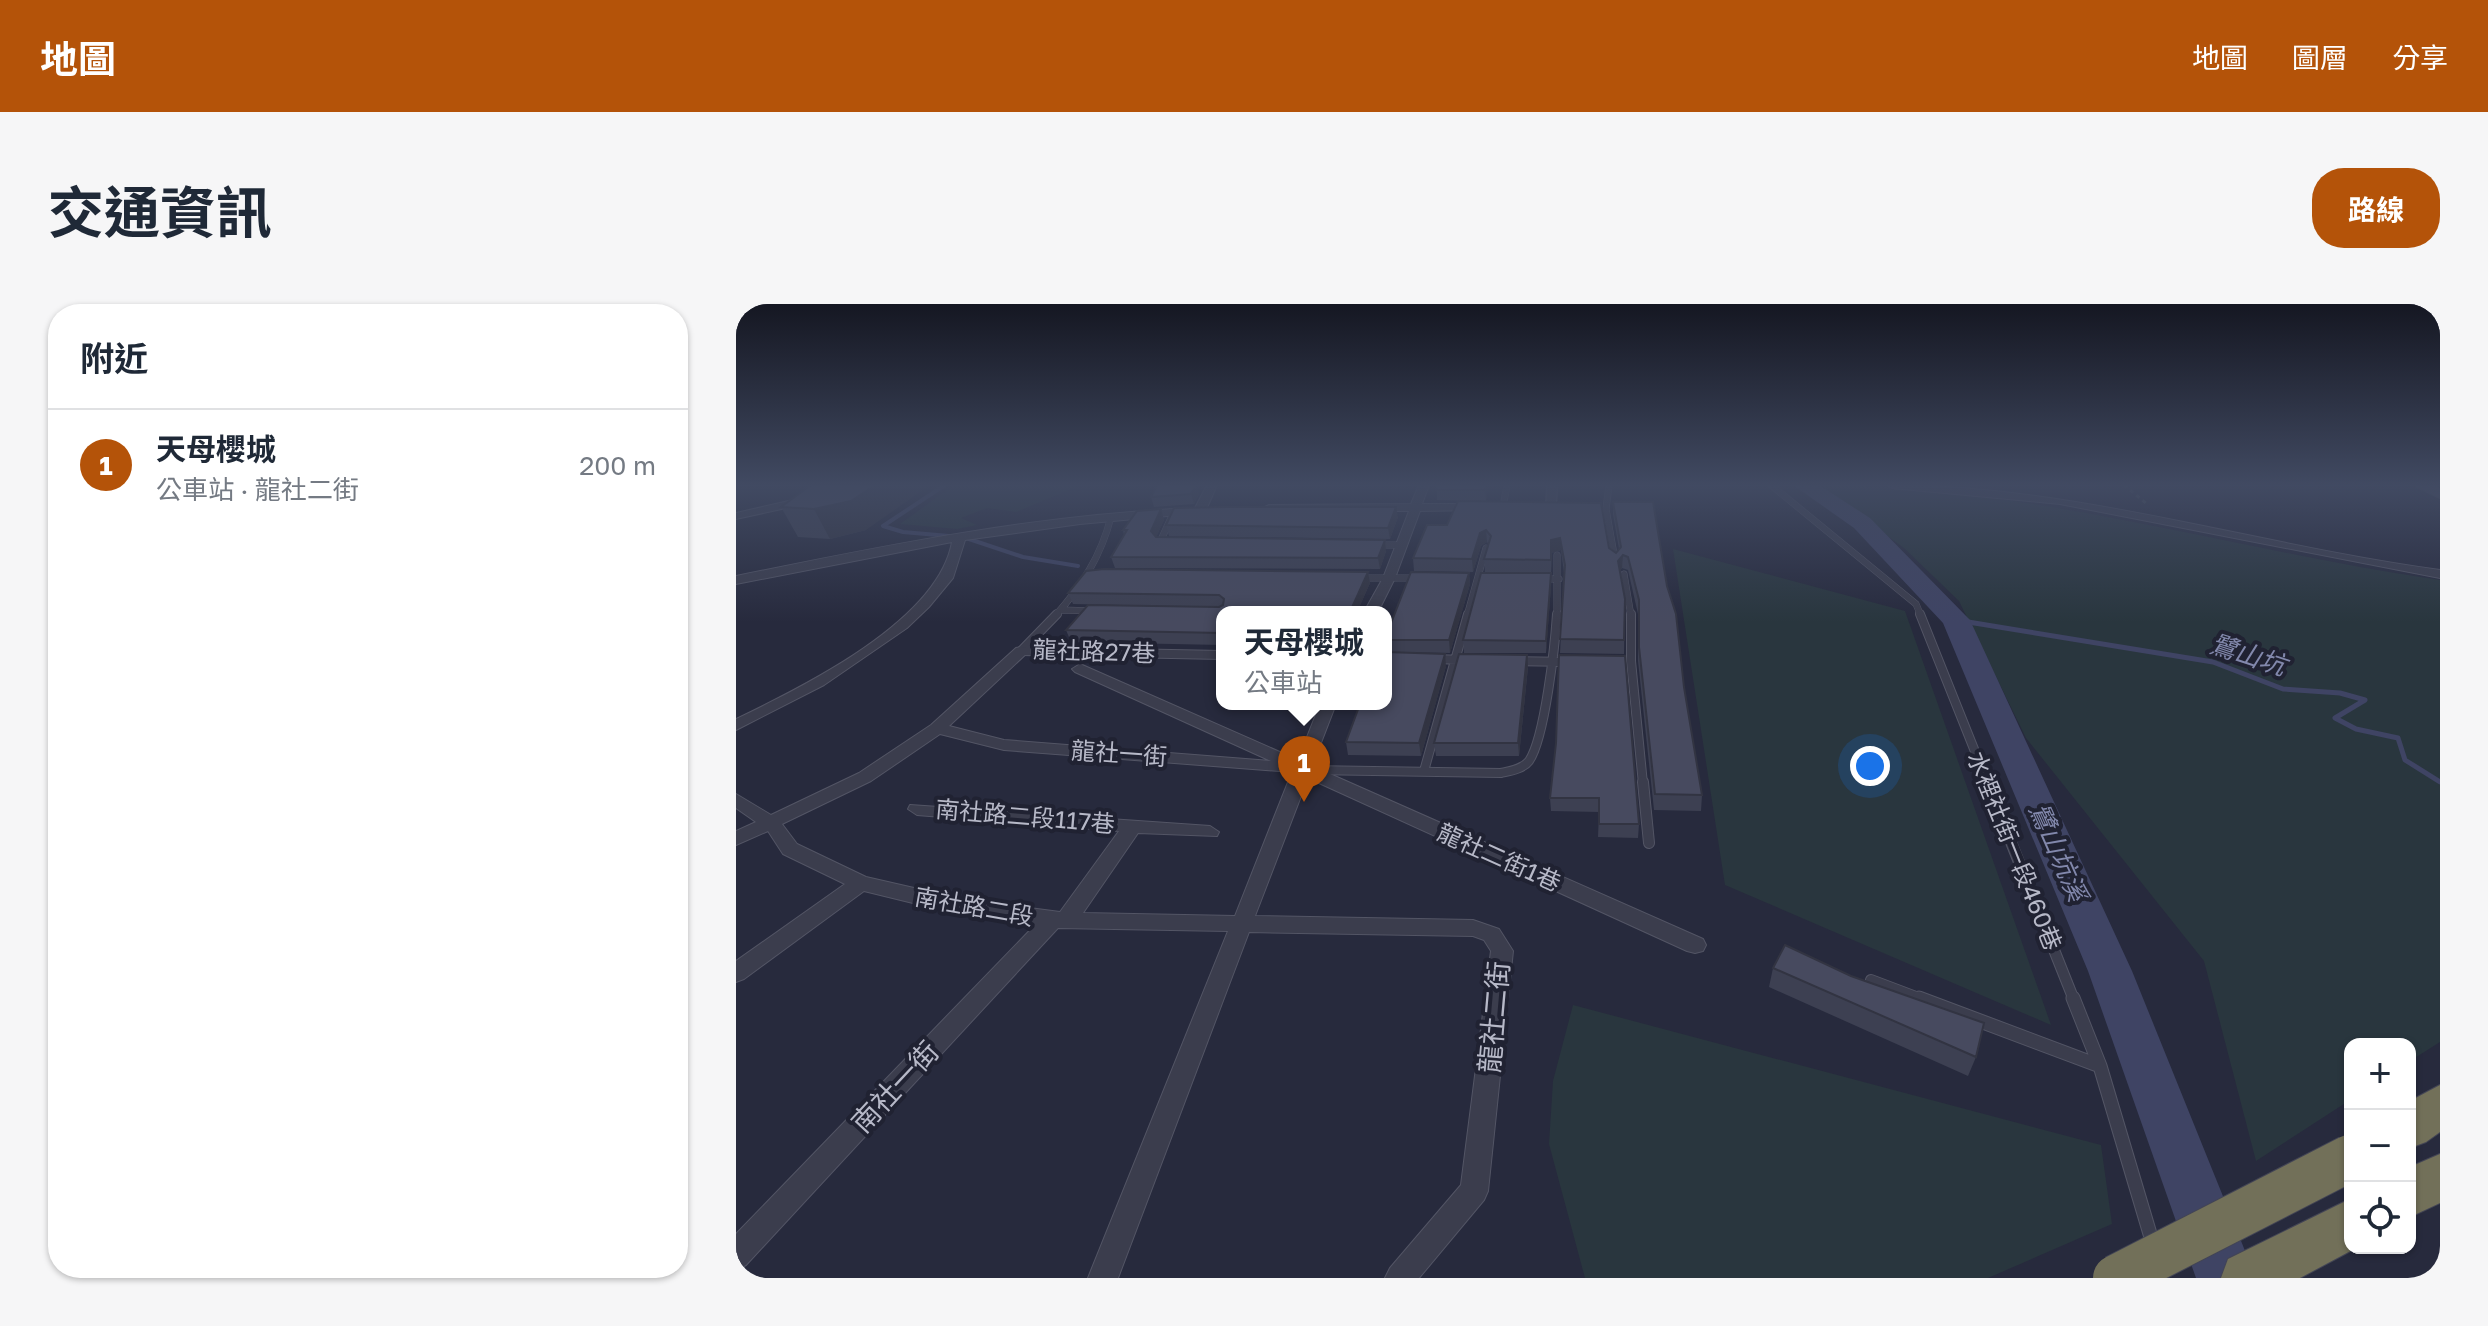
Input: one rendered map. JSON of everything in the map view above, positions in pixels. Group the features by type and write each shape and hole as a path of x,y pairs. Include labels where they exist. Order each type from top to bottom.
{"highway":[{"path":"2137,1270 2344,1161"},
{"path":"2416,1190 2440,1177"},
{"path":"2247,1278 2344,1227"}],"street":[{"path":"736,580 1014,530"},
{"path":"1374,606 1409,530"},
{"path":"2213,530 2440,574"},
{"path":"736,725 802,692 888,635 926,603 945,581 956,557 959,538"},
{"path":"736,839 865,777 937,728 1021,651"},
{"name":"龍社二街1巷","path":"1080,669 1695,945"},
{"path":"1103,1278 1326,710"},
{"name":"龍社一街","path":"937,728 1004,745 1303,770"},
{"name":"南社路二段","path":"736,800 772,824 790,849 861,883 962,907 1060,920 1241,926"},
{"name":"南社路二段117巷","path":"917,809 1210,832"},
{"name":"南社路二段117巷","path":"1060,920 1133,826"},
{"path":"736,973 861,883"},
{"name":"南社一街","path":"736,1255 1060,920"},
{"name":"龍社二街","path":"1241,926 1473,928 1497,938 1502,951 1474,1191 1400,1278"}],"lane":[{"name":"龍社路27巷","path":"1021,651 1061,610 1089,574 1109,530"},
{"path":"1165,530 1160,542 1181,543"},
{"path":"1610,530 1615,560"},
{"name":"水裡社街一段460巷","path":"1826,530 1916,604 2100,1066 2137,1270"},
{"path":"1371,545 1403,545"},
{"path":"1424,771 1475,578 1486,548"},
{"path":"1303,770 1501,773 1519,768 1529,761 1551,662 1559,579 1557,555"},
{"path":"1089,574 1105,574"},
{"path":"1624,574 1632,621 1631,661 1649,843"},
{"path":"1342,577 1432,578"},
{"path":"1461,578 1489,578"},
{"path":"1531,579 1559,579"},
{"path":"1061,610 1105,611"},
{"name":"龍社路27巷","path":"1021,651 1216,655"},
{"path":"1427,659 1482,660"},
{"path":"1510,661 1583,662"},
{"path":"1615,661 1631,661"},
{"path":"1871,980 2100,1066"}],"shaded area":[{"path":"1879,530 2178,530 2440,580 2440,1042 2416,1057 2416,1038 2344,1038 2344,1104 2256,1161 2204,961 2026,738 1959,601 1904,548"},
{"path":"1673,549 1905,611 2051,1025 1725,885"},
{"path":"1573,1005 2101,1145 2112,1224 1988,1278 1585,1278 1549,1144 1553,1081"}],"building":[{"path":"1127,530 1151,530 1156,537 1385,540 1378,558 1111,557"},
{"path":"1425,530 1485,530 1480,533 1472,559 1413,558"},
{"path":"1486,530 1606,530 1609,548 1616,553 1621,547 1618,530 1658,530 1667,586 1676,614 1684,687 1702,795 1655,794 1639,647 1639,600 1628,557 1623,555 1618,561 1625,599 1624,640 1560,639 1565,565 1560,538 1551,540 1551,560 1484,559 1491,536"},
{"path":"1086,571 1368,572 1353,606 1221,606 1224,599 1219,595 1068,593"},
{"path":"1411,572 1469,573 1449,640 1392,640 1392,621"},
{"path":"1481,573 1551,573 1546,641 1463,640"},
{"path":"1088,605 1216,607 1216,633 1066,630"},
{"path":"1392,652 1445,654 1419,743 1346,742 1358,710 1392,710"},
{"path":"1459,654 1527,655 1518,743 1434,743"},
{"path":"1559,655 1625,656 1639,824 1599,824 1599,798 1550,798 1556,743"},
{"path":"1785,945 1851,976 1984,1023 1976,1057 1773,968"}],"waterway":[{"path":"898,530 949,536"},
{"name":"鷺山坑溪","path":"1869,530 1956,620 2110,971 2226,1278"},
{"path":"969,539 1023,557 1078,566"},
{"name":"鷺山坑","path":"1956,620 2213,662 2283,689 2340,693 2365,700 2335,718 2356,729 2398,738 2405,760 2440,782"}],"place":[{"name":"天母櫻城","path":"1304,802"}]}
